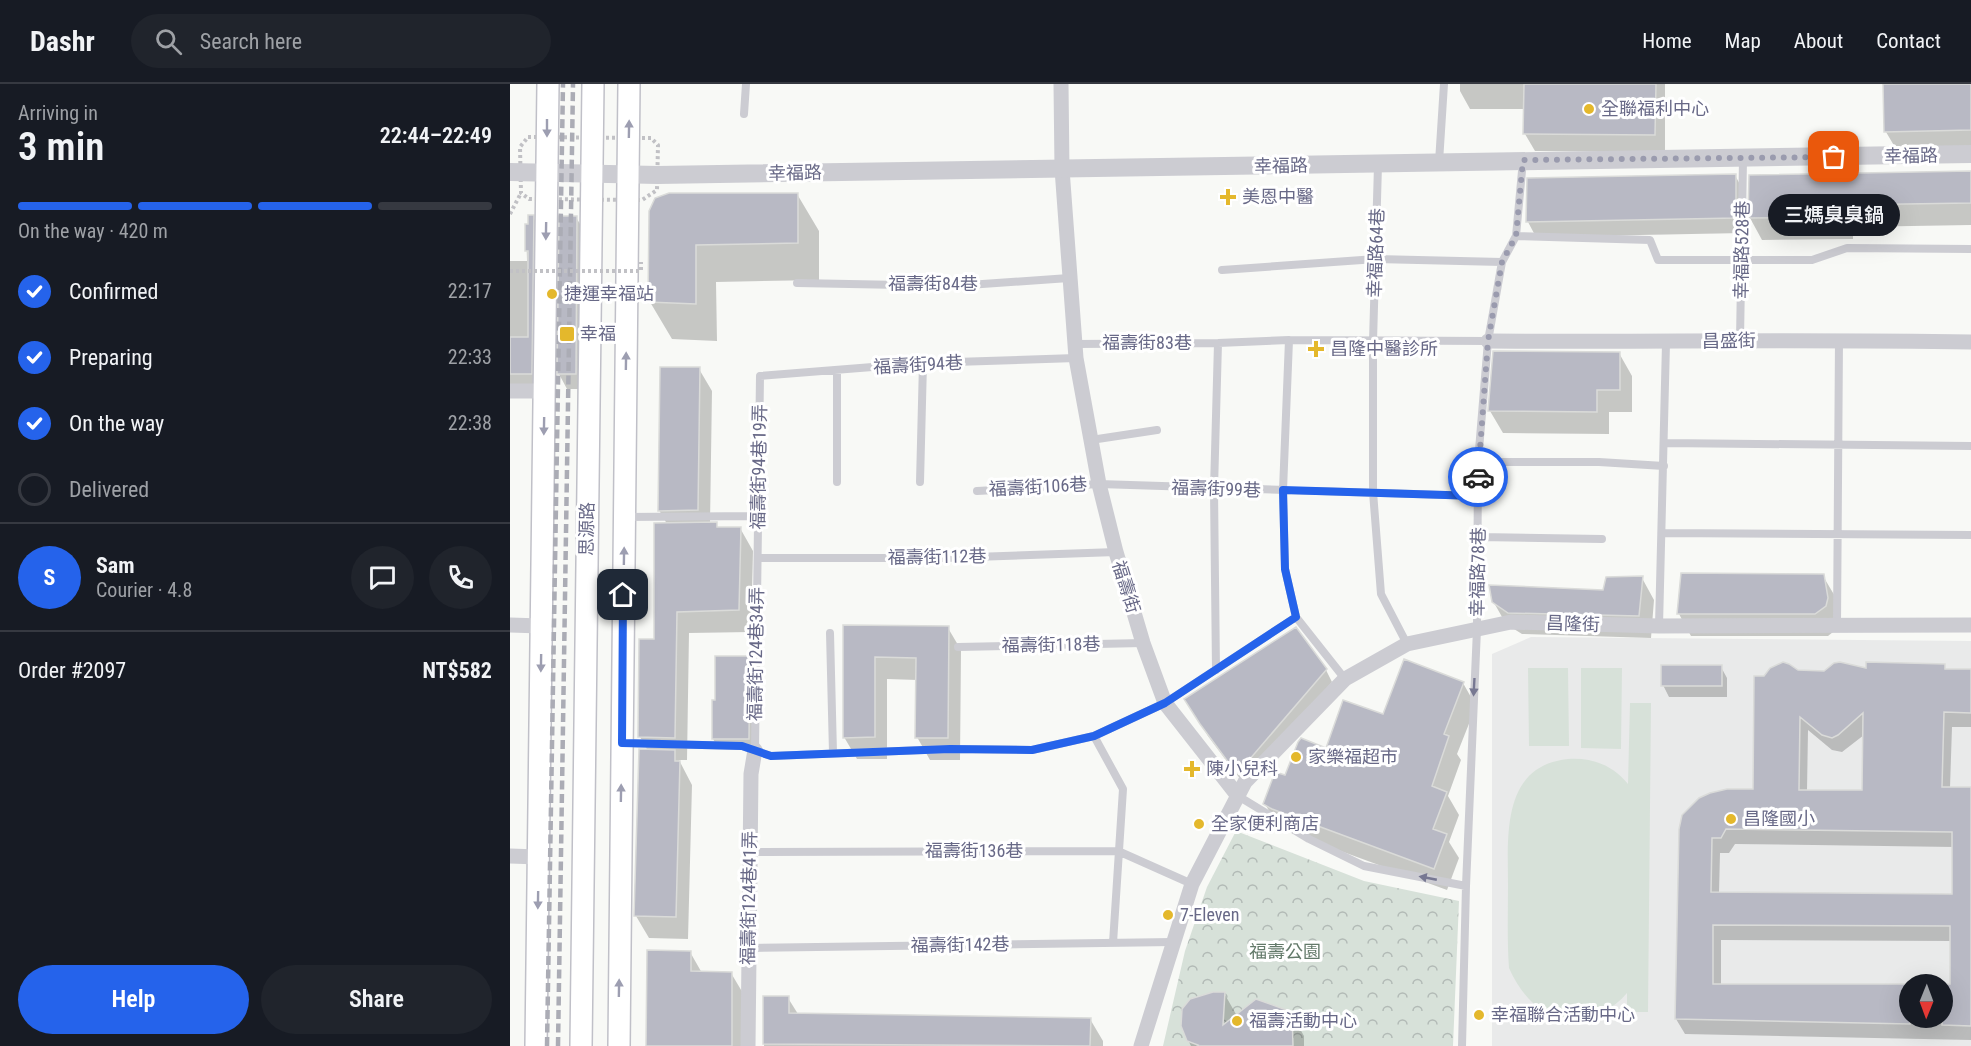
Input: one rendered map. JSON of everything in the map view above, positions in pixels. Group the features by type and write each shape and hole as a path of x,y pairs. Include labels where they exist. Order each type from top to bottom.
{"main road":[{"path":"536,1046 548,84"},
{"name":"思源路","path":"581,1046 593,84"},
{"name":"思源路","path":"619,1046 629,84"}],"street":[{"name":"福壽街","path":"1061,84 1062,169 1069,278 1076,351 1099,484 1143,643 1165,703 1238,796"},
{"name":"幸福路","path":"510,172 628,174 1062,169 1971,154"},
{"name":"昌盛街","path":"1488,341 1971,342"},
{"path":"510,391 544,391"},
{"name":"昌隆街","path":"1238,796 1245,782 1345,679 1407,644 1511,622 1659,626 1971,625"},
{"path":"510,625 541,626"},
{"name":"福壽街124巷41弄","path":"747,1046 751,774 755,750"},
{"path":"1141,1046 1192,884 1238,796"},
{"path":"510,856 538,857"}],"lane":[{"path":"744,114 746,84"},
{"path":"1439,162 1444,84"},
{"name":"幸福路528巷","path":"1740,340 1743,159"},
{"name":"幸福路78巷","path":"1462,1046 1477,629 1478,462 1488,341 1502,262 1516,236 1523,160"},
{"name":"幸福路64巷","path":"1378,165 1373,342 1373,492 1382,594 1407,644"},
{"path":"1516,236 1650,240 1658,260 1812,260 1847,248 1971,249"},
{"path":"1222,270 1376,259 1502,262"},
{"name":"福壽街84巷","path":"797,283 954,286 1069,278"},
{"path":"1289,340 1283,490 1285,569 1296,617 1345,679"},
{"name":"福壽街83巷","path":"1076,351 1289,340 1488,341"},
{"path":"1837,625 1839,340"},
{"path":"1216,670 1214,489 1218,343"},
{"path":"1659,626 1666,343"},
{"name":"福壽街94巷","path":"760,376 1076,351"},
{"path":"920,482 923,363"},
{"path":"837,370 837,482"},
{"name":"福壽街94巷19弄","path":"758,558 760,376"},
{"path":"1091,441 1157,430"},
{"path":"1665,443 1971,446"},
{"path":"1478,462 1599,462 1664,466"},
{"name":"福壽街99巷","path":"1099,484 1478,496"},
{"name":"福壽街106巷","path":"978,491 1099,484"},
{"path":"624,517 758,516"},
{"path":"1662,533 1971,535"},
{"path":"1479,537 1602,538"},
{"name":"福壽街112巷","path":"758,558 945,558 1116,552"},
{"name":"福壽街124巷34弄","path":"755,750 758,558"},
{"path":"622,743 742,746 771,756 950,749 1032,750 1094,736 1165,703 1296,617"},
{"path":"830,633 833,753"},
{"name":"福壽街118巷","path":"958,647 1143,643"},
{"path":"1094,736 1123,789 1113,943"},
{"path":"1238,796 1309,839 1364,866 1466,886"},
{"name":"福壽街136巷","path":"750,852 1118,851 1192,884"},
{"name":"福壽街142巷","path":"748,948 1173,942"}],"path":[{"path":"510,214 521,193"},
{"path":"510,270 641,271 641,262"}],"shaded area":[{"name":"昌隆國小","path":"1531,637 1971,641 1971,1046 1492,1046 1492,654"}],"green space":[{"path":"1528,668 1568,668 1569,746 1529,746"},
{"path":"1581,668 1622,668 1621,749 1581,748"},
{"path":"1630,703 1651,703 1648,1012 1627,1012 1627,993 1607,1010 1595,1015 1582,1018 1556,1016 1544,1011 1529,999 1519,987 1509,968 1508,846 1513,806 1520,789 1530,775 1546,764 1568,759 1594,761 1602,764 1616,772 1628,784"},
{"name":"福壽公園","path":"1236,831 1364,881 1459,901 1453,1046 1163,1046 1185,951 1207,887"}],"building":[{"name":"全聯福利中心","path":"1524,84 1656,84 1655,135 1523,134"},
{"path":"1883,84 1971,84 1971,130 1884,132"},
{"path":"1971,171 1971,203 1841,205 1841,217 1748,218 1749,175"},
{"path":"1736,174 1736,218 1526,222 1527,178"},
{"path":"669,193 798,193 798,243 696,245 696,304 648,302 649,211 655,198"},
{"path":"528,215 534,215 532,374 510,374 510,337 528,337 528,251 525,251 525,224 528,224"},
{"path":"559,216 577,216 576,374 557,374"},
{"path":"1493,351 1620,352 1620,390 1597,390 1597,412 1488,411"},
{"path":"660,367 700,367 698,510 658,511"},
{"path":"717,522 717,527 741,527 739,610 677,612 675,738 638,737 639,639 654,639 654,523"},
{"path":"1681,573 1824,574 1828,598 1826,606 1815,614 1677,614"},
{"path":"1643,576 1639,616 1508,613 1492,602 1489,585 1603,590 1606,577"},
{"path":"843,625 949,626 948,738 915,738 916,658 875,657 875,737 843,738"},
{"path":"1296,627 1327,669 1237,774 1184,699"},
{"path":"715,656 750,656 749,739 712,739"},
{"path":"1404,659 1464,682 1444,734 1449,736 1432,786 1447,792 1433,829 1447,834 1434,869 1263,804 1275,772 1285,775 1301,738 1326,748 1343,700 1383,714"},
{"path":"1783,662 1798,670 1824,671 1834,663 1840,662 1866,668 1866,662 1945,664 1945,669 1971,669 1971,713 1944,712 1942,787 1971,787 1971,1026 1953,1025 1950,926 1713,925 1713,984 1899,984 1899,1024 1675,1019 1679,829 1682,815 1699,798 1710,793 1727,789 1753,789 1754,676 1764,676 1770,668","holes":["1863,713 1862,790 1799,790 1800,717 1822,735 1832,738","1726,829 1952,832 1952,894 1711,892 1712,838 1721,838"]},
{"path":"1661,665 1722,665 1722,686 1661,686"},
{"path":"639,749 675,750 675,761 680,761 676,917 634,916"},
{"path":"647,950 691,951 691,971 732,972 732,1046 646,1046"},
{"name":"福壽活動中心","path":"1213,992 1225,992 1223,1025 1256,999 1292,1012 1293,1046 1197,1046 1187,1041 1181,1026 1182,1009 1190,999"},
{"path":"763,996 789,996 789,1013 1091,1018 1090,1046 763,1044"}],"railway":[{"path":"547,1046 563,84"},
{"path":"558,1046 573,84"}],"way so far":[{"path":"1478,477 1488,341 1502,262 1516,236 1523,160 1834,157"}],"place":[{"name":"全聯福利中心","path":"1589,109"},
{"name":"三媽臭臭鍋","path":"1834,157"},
{"name":"美恩中醫","path":"1228,197"},
{"name":"捷運幸福站","path":"552,294"},
{"name":"幸福","path":"567,334"},
{"name":"昌隆中醫診所","path":"1316,349"},
{"name":"家樂福超市","path":"1296,757"},
{"name":"陳小兒科","path":"1192,769"},
{"name":"昌隆國小","path":"1731,819"},
{"name":"全家便利商店","path":"1199,824"},
{"name":"7-Eleven","path":"1168,915"},
{"name":"幸福聯合活動中心","path":"1479,1015"},
{"name":"福壽活動中心","path":"1237,1021"}],"route":[{"path":"623,595 622,743 742,746 771,756 950,749 1032,750 1094,736 1165,703 1296,617 1285,569 1283,490 1478,496 1478,477"}]}
